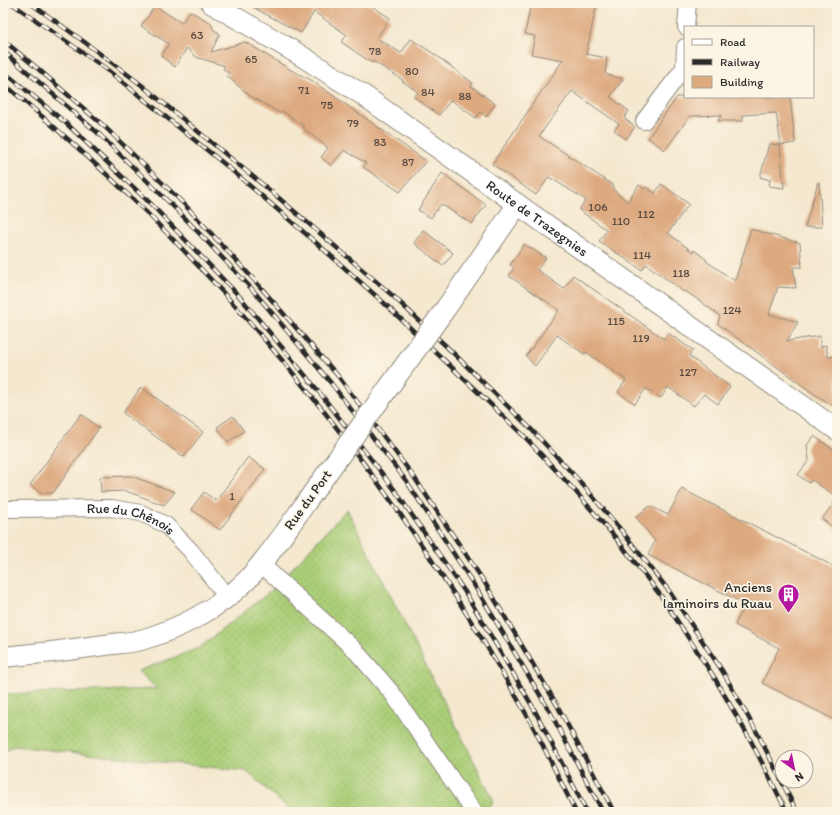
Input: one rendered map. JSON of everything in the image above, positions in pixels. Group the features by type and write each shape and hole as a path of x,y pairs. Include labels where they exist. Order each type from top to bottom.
{"main road":[{"name":"Route de Trazegnies","path":"211,3 234,9 296,52 351,87 837,430"},
{"name":"Rue du Port","path":"3,657 89,648 140,640 167,631 210,609 245,582 261,564 312,494 446,308 518,204"}],"street":[{"path":"686,26 688,3"},
{"path":"644,121 684,68"},
{"name":"Rue du Chênois","path":"3,508 112,508 141,513 166,525 191,551 227,597"},
{"path":"261,564 354,649 392,693 474,812"}],"green space":[{"path":"347,509 494,801 486,812 292,812 246,771 14,746 3,752 3,694 157,689 138,671 199,648 272,590"}],"building":[{"path":"245,3 367,3 390,18 377,38 401,53 411,39 473,83 471,86 495,104 486,117 481,112 476,118 451,100 439,115 414,97 418,92 402,81 403,80 373,61 372,63 341,42 347,35 314,12 301,33"},
{"path":"531,3 597,3 586,54 607,58 605,74 623,79 610,97 629,111 624,118 635,127 626,139 614,130 619,124 572,91 539,136 613,185 613,189 627,202 639,185 644,189 646,187 655,193 661,184 689,204 668,233 693,252 694,250 707,260 706,261 735,281 751,229 800,243 802,267 793,267 796,288 778,287 769,314 798,322 787,341 820,336 820,347 826,345 828,357 837,356 837,408 813,393 718,324 720,316 700,301 685,291 684,292 646,264 642,270 599,241 607,230 579,210 586,200 549,177 536,195 492,164 563,60 531,54 535,36 525,34"},
{"path":"155,6 182,23 190,11 211,23 213,29 220,34 211,52 245,42 291,70 311,80 426,161 400,192 363,167 366,163 344,150 331,166 321,157 328,148 303,128 304,126 282,111 280,113 250,96 227,76 229,73 223,69 225,66 196,57 187,48 175,67 161,56 169,44 141,26"},
{"path":"677,97 790,98 795,143 781,145 776,113 743,115 743,121 718,121 722,115 690,116 665,150 648,138"},
{"path":"769,144 780,145 784,188 769,186 770,180 760,177"},
{"path":"442,173 486,205 472,224 441,204 431,218 418,210"},
{"path":"818,182 822,227 805,227"},
{"path":"423,230 453,253 443,266 414,243"},
{"path":"524,244 546,258 537,270 564,289 573,275 664,339 668,333 693,350 689,356 730,387 718,404 704,394 694,406 668,387 661,398 646,388 635,404 618,392 626,380 586,352 584,354 557,335 535,366 526,356 559,310 509,276 514,268 510,265"},
{"path":"141,387 203,432 184,457 123,413"},
{"path":"81,414 99,428 53,493 41,493 30,485"},
{"path":"233,416 244,431 228,442 217,427"},
{"path":"814,436 837,452 837,497 812,480 809,483 798,475 809,460 807,445"},
{"path":"248,457 265,469 220,530 191,509 204,492 216,501"},
{"path":"131,476 175,492 164,505 126,491 101,492 100,477"},
{"name":"Anciens laminoirs du Ruau","path":"682,489 837,568 837,721 762,683 779,648 735,625 745,604 648,555 655,541 636,517 650,506 668,515"},
{"path":"837,498 837,530 822,519"}],"railway":[{"path":"11,3 105,68 228,167 384,303 524,436 615,537 661,596 714,677 751,741 787,812"},
{"path":"30,3 139,83 273,193 393,296 532,430 583,485 669,591 723,672 760,738 797,812"},
{"path":"3,40 105,127 185,205 256,282 338,376 414,477 485,583 557,705 614,812"},
{"path":"3,51 99,134 180,213 251,288 331,383 407,482 476,588 549,710 603,812"},
{"path":"3,71 67,124 152,205 240,297 320,393 394,489 465,592 534,709 587,812"},
{"path":"3,83 76,146 146,212 201,268 253,326 352,448 399,512 443,577 485,644 525,712 576,812"}],"place":[{"name":"Anciens laminoirs du Ruau","path":"788,614"}]}
